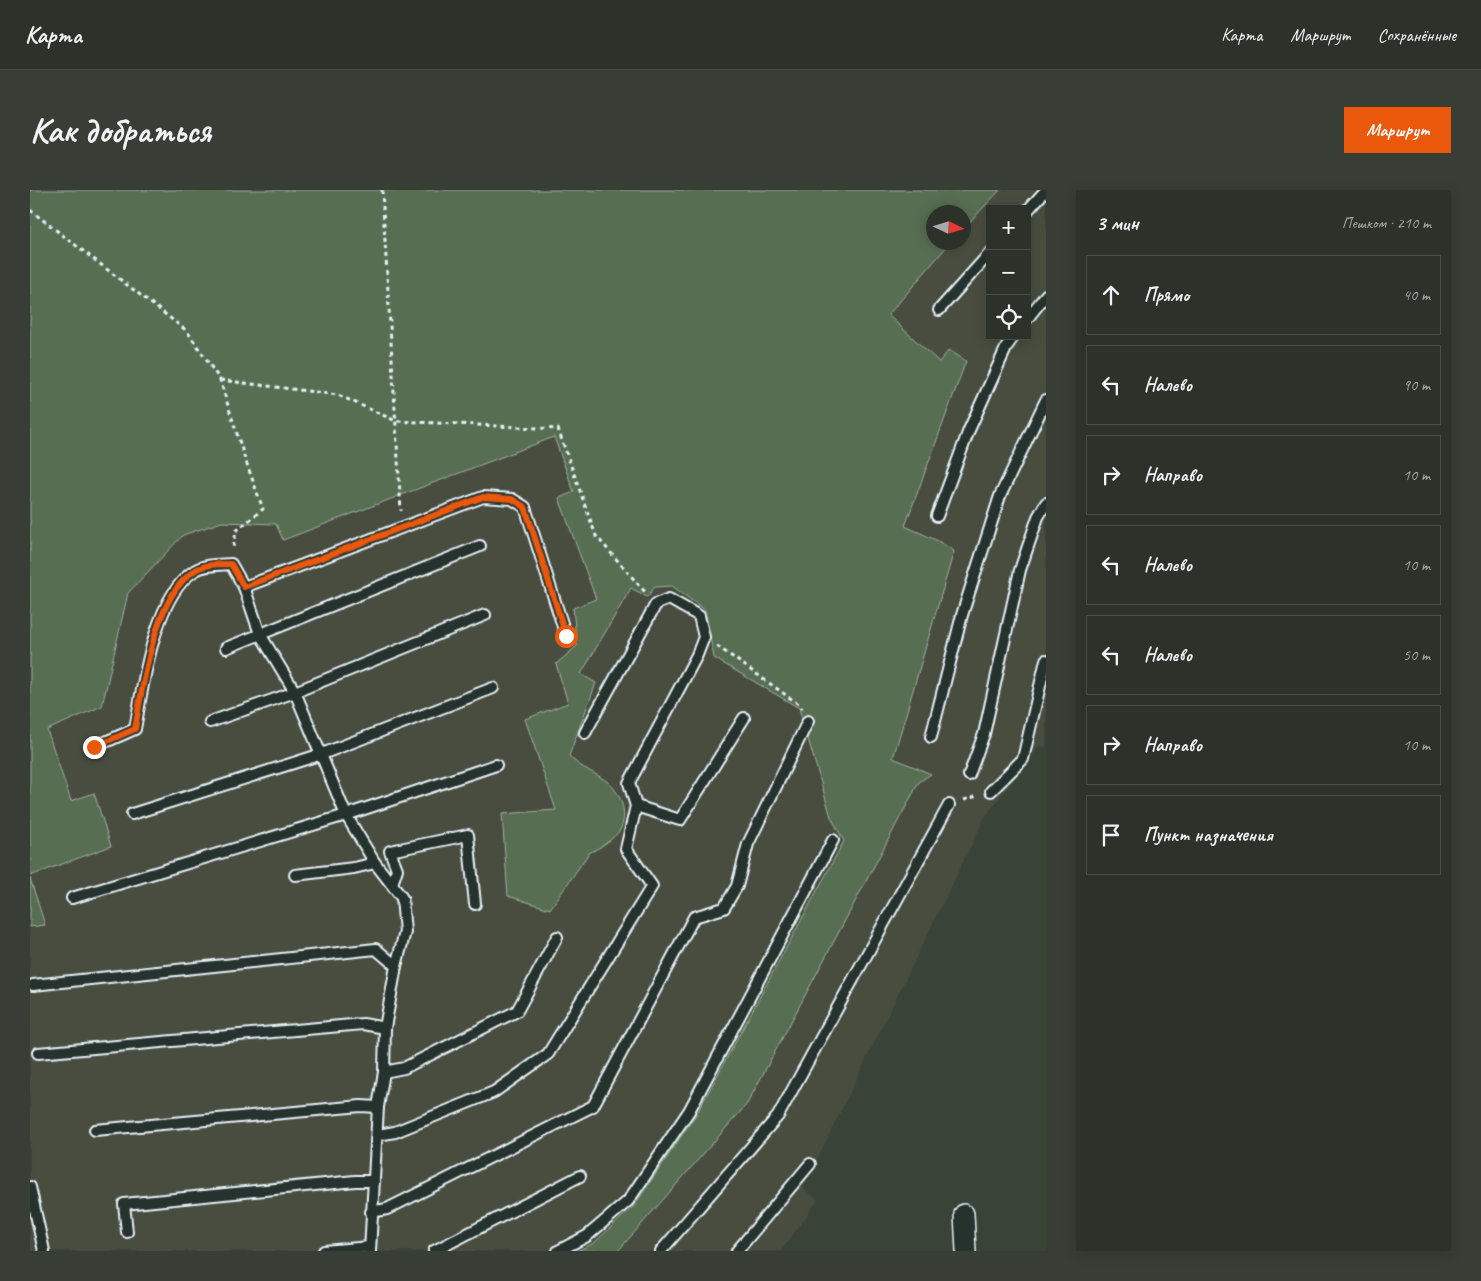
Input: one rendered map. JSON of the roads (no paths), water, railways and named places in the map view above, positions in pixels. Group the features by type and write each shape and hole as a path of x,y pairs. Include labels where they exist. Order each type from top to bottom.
{"street":[{"path":"964,1214 966,1251"}],"lane":[{"path":"1031,207 1046,190"},
{"path":"939,310 986,257"},
{"path":"1031,314 1046,295"},
{"path":"937,516 969,430 1011,340"},
{"path":"931,737 962,615 1000,496 1046,400"},
{"path":"244,587 483,497 512,499 525,507 566,636"},
{"path":"969,775 984,734 1020,570 1038,517 1046,503"},
{"path":"226,648 480,546"},
{"path":"94,747 135,729 156,628 182,581 195,570 206,566 231,564 244,587 260,634 295,692 346,814 375,863 402,898 405,932 396,966 385,1028 384,1072 378,1106 378,1135 371,1212 370,1249 324,1251"},
{"path":"378,1135 395,1132 494,1092 548,1054 652,886 626,849 636,806 629,783 697,655 704,637 700,616 669,598 656,604 585,733"},
{"path":"210,722 295,692 485,615"},
{"path":"991,791 1023,759 1046,660"},
{"path":"132,814 322,754 493,688"},
{"path":"636,806 680,820 744,718"},
{"path":"371,1212 387,1209 592,1106 694,917 724,908 738,886 748,844 808,721"},
{"path":"72,898 346,814 496,765"},
{"path":"661,1251 778,1116 949,804"},
{"path":"392,884 397,869 390,852 468,835 475,904"},
{"path":"558,1251 587,1236 628,1201 689,1111 833,840"},
{"path":"295,875 354,868 375,863"},
{"path":"384,1072 404,1068 517,1011 557,938"},
{"path":"33,985 376,949 396,966"},
{"path":"38,1054 363,1024 385,1028"},
{"path":"95,1130 378,1106"},
{"path":"737,1251 810,1164"},
{"path":"434,1251 580,1176"},
{"path":"127,1232 124,1204 345,1182 374,1181"},
{"path":"30,1187 44,1251"}]}
